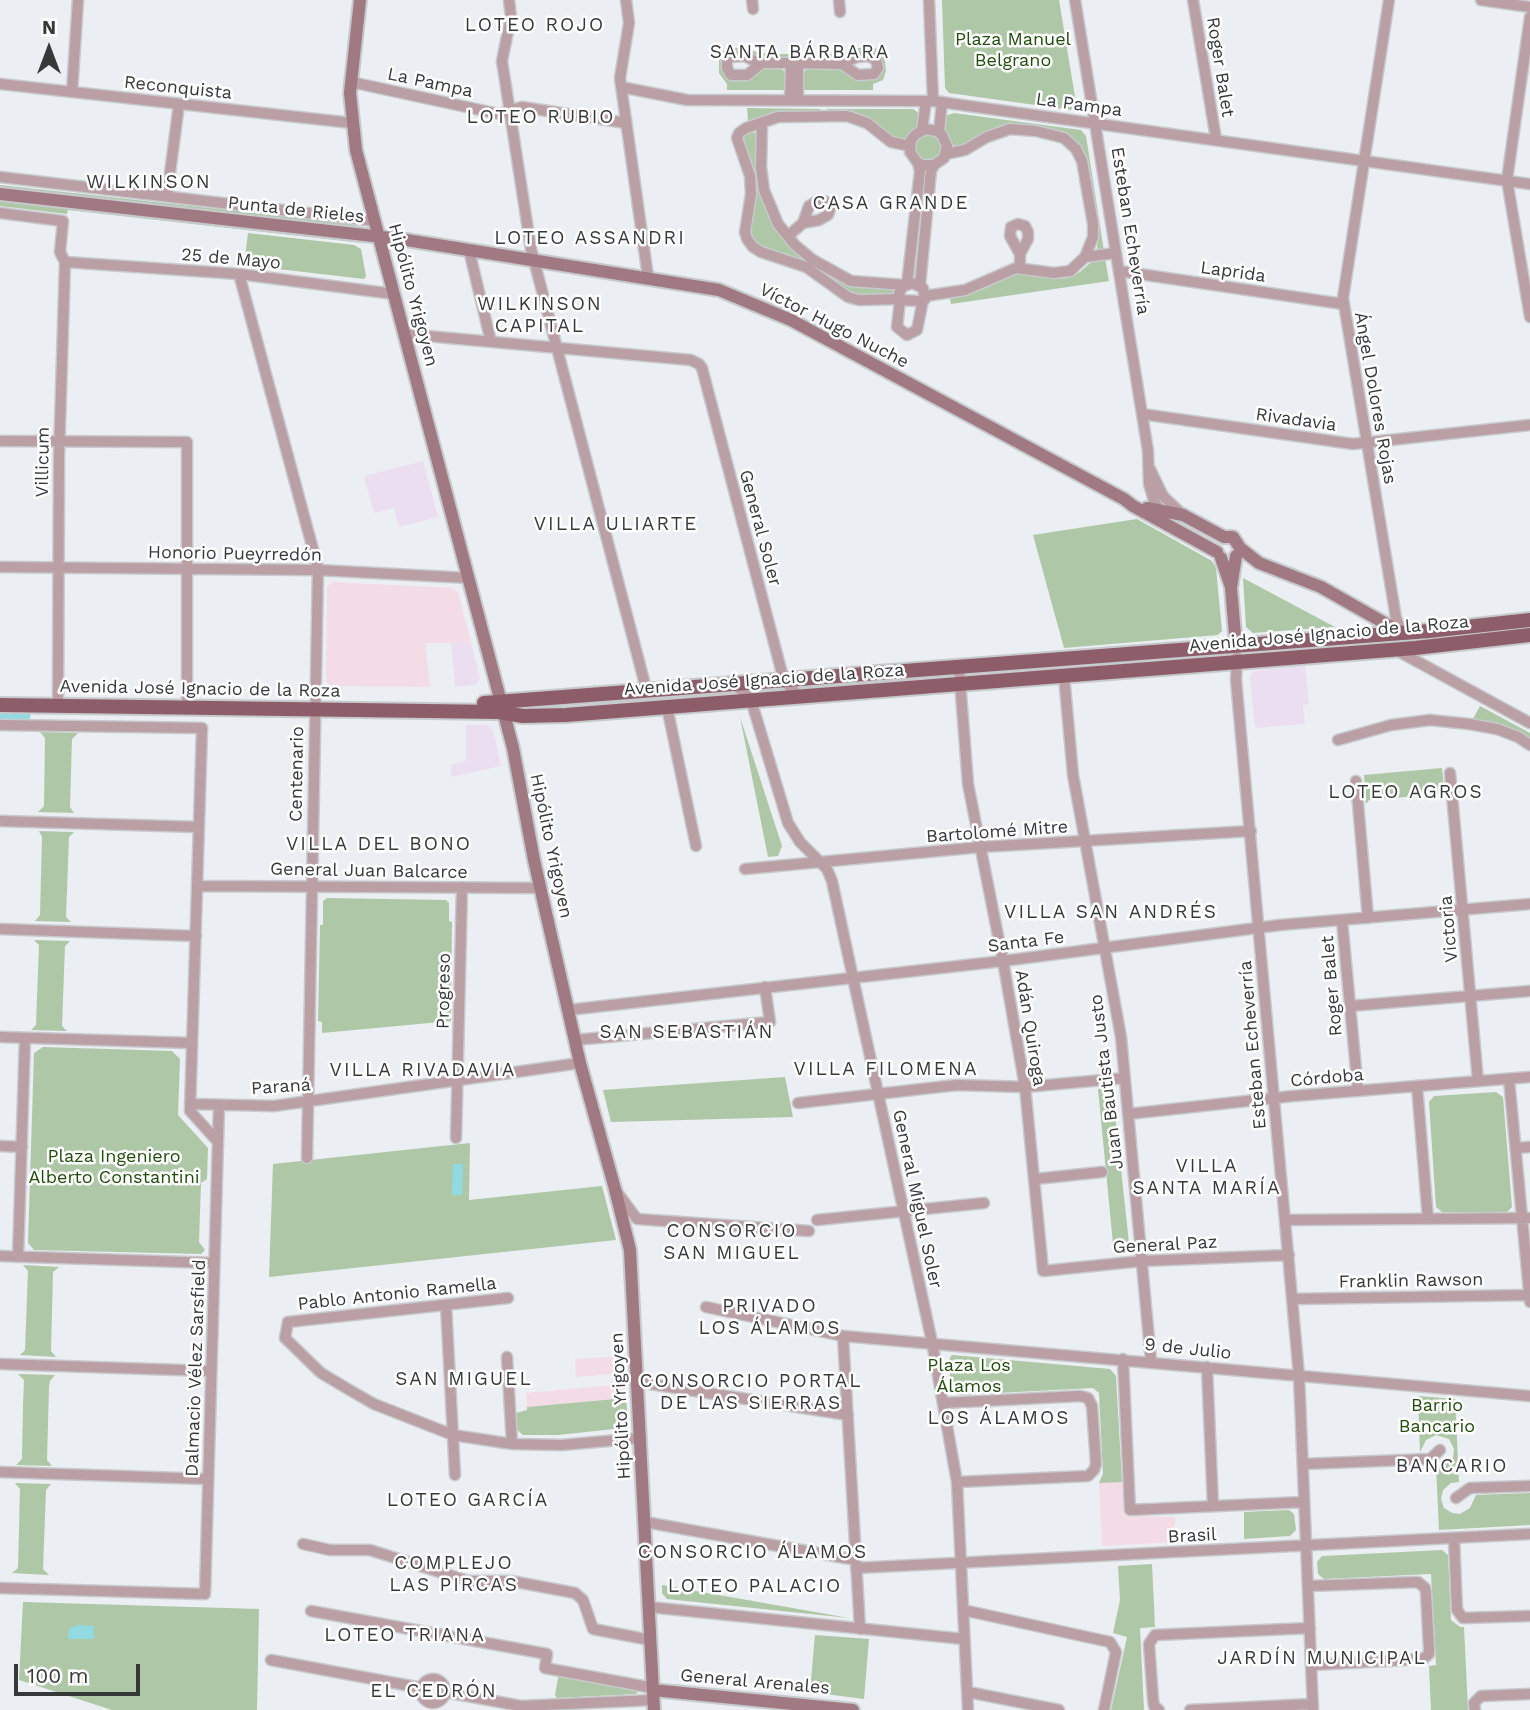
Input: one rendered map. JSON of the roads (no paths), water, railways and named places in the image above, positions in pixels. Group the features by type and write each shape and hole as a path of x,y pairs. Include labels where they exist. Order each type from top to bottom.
{"main road":[{"name":"Avenida José Ignacio de la Roza","path":"0,705 58,702 502,707 647,692 1402,633 1530,620"},
{"name":"Avenida José Ignacio de la Roza","path":"502,707 523,716 566,715 1395,649 1530,635"},
{"name":"Avenida José Ignacio de la Roza","path":"0,697 58,702"}],"street":[{"path":"72,92 78,0"},
{"name":"Hipólito Yrigoyen","path":"360,0 351,82 356,150 502,707 580,1063 615,1189 631,1262 653,1697"},
{"path":"509,0 511,17 502,61 534,260 647,692"},
{"path":"626,0 629,23 620,78 648,277"},
{"path":"839,0 840,12"},
{"path":"918,163 934,165 946,154 946,140 939,132 934,101 929,0"},
{"name":"Esteban Echeverría","path":"1075,0 1142,414 1150,468 1150,489 1161,512 1173,528 1219,555 1231,588 1299,1376 1313,1707"},
{"name":"Roger Balet","path":"1193,0 1216,139"},
{"name":"Ángel Dolores Rojas","path":"1389,0 1343,303 1396,618 1402,633"},
{"path":"1481,0 1530,7"},
{"path":"1530,17 1507,180 1530,317"},
{"path":"762,63 842,64"},
{"path":"794,100 795,63"},
{"name":"La Pampa","path":"351,82 499,114 522,107 626,123"},
{"name":"Reconquista","path":"0,84 352,123"},
{"name":"La Pampa","path":"621,87 687,100 934,101 1530,184"},
{"path":"824,100 824,116"},
{"path":"934,101 922,130 915,135 910,146 920,171 906,284 900,290 896,323 899,330 907,335 917,330 924,298 920,285 931,171 934,165"},
{"path":"167,196 179,104"},
{"path":"910,146 891,142 858,118 784,116 741,131 737,138 750,176 751,194 745,228 749,243 761,252 806,267 848,297 859,300 924,298 965,290 1020,268 1060,273 1075,268 1086,257 1092,241 1093,224 1082,161 1068,140 1051,134 1010,129 987,137 965,150 946,154"},
{"path":"762,123 761,167 764,190 778,224 807,256 846,279 866,283 912,282 920,285"},
{"path":"922,130 939,132"},
{"path":"0,177 375,221"},
{"name":"Punta de Rieles","path":"0,194 379,237"},
{"name":"Villicum","path":"0,213 63,221 60,252 65,262 59,441 58,702"},
{"path":"788,236 803,223"},
{"name":"Víctor Hugo Nuche","path":"379,237 719,290 785,317 1124,499 1161,512"},
{"path":"469,250 491,342"},
{"path":"1086,257 1116,253"},
{"path":"1020,254 1020,268"},
{"name":"25 de Mayo","path":"65,262 239,274 394,294"},
{"name":"Laprida","path":"1119,271 1343,303"},
{"name":"Centenario","path":"239,274 318,570 307,1158"},
{"path":"405,334 558,348"},
{"name":"General Soler","path":"558,348 691,360 702,368 784,681"},
{"name":"Rivadavia","path":"1142,414 1353,444 1530,425"},
{"path":"0,441 187,442 187,703"},
{"name":"Esteban Echeverría","path":"1150,468 1163,496 1183,514 1224,537"},
{"name":"Víctor Hugo Nuche","path":"1124,499 1173,528"},
{"name":"Esteban Echeverría","path":"1161,512 1183,514"},
{"path":"1224,537 1233,537 1239,543 1238,552 1229,560 1219,555 1217,542 1224,537"},
{"path":"1238,552 1261,564 1321,587 1402,633"},
{"name":"Esteban Echeverría","path":"1231,588 1238,552"},
{"name":"Honorio Pueyrredón","path":"0,567 318,570 468,578"},
{"path":"1395,649 1530,723"},
{"name":"Adán Quiroga","path":"959,667 968,784 1025,1087 1043,1270"},
{"name":"Juan Bautista Justo","path":"1064,676 1073,775 1121,1037 1151,1361"},
{"path":"784,681 799,696"},
{"path":"733,685 751,700"},
{"name":"General Miguel Soler","path":"751,700 788,823 795,835 827,869 832,881 904,1211 932,1342 957,1482 968,1710"},
{"path":"667,707 696,846"},
{"path":"1338,740 1391,725 1430,720 1489,727 1518,737 1530,745"},
{"path":"0,725 202,727 190,1111 218,1142"},
{"name":"Victoria","path":"1450,773 1478,1081"},
{"path":"1356,781 1368,918"},
{"path":"0,821 199,827"},
{"name":"Bartolomé Mitre","path":"745,869 981,847 1251,831"},
{"name":"General Juan Balcarce","path":"197,886 541,888"},
{"name":"Progreso","path":"456,1138 462,887"},
{"name":"Santa Fe","path":"568,1010 1260,929 1530,904"},
{"name":"Roger Balet","path":"1342,920 1358,1091"},
{"path":"0,929 196,936"},
{"path":"575,1040 770,1022 765,987"},
{"path":"1350,1006 1530,991"},
{"path":"0,1037 192,1043"},
{"path":"18,1257 25,1038"},
{"name":"Paraná","path":"191,1104 274,1106 580,1063"},
{"name":"Córdoba","path":"1128,1114 1530,1077"},
{"path":"797,1103 957,1085 1025,1087 1125,1078"},
{"path":"1509,1079 1526,1218 1530,1302"},
{"path":"1417,1086 1428,1219"},
{"name":"Dalmacio Vélez Sarsfield","path":"0,1588 205,1594 219,1105"},
{"path":"0,1146 22,1147"},
{"path":"1516,1148 1530,1147"},
{"path":"1035,1179 1102,1172"},
{"path":"615,1189 636,1219 809,1231"},
{"path":"817,1220 984,1203"},
{"path":"1286,1220 1526,1218"},
{"name":"General Paz","path":"1043,1270 1142,1261 1289,1255"},
{"path":"0,1256 214,1264"},
{"name":"Franklin Rawson","path":"1292,1299 1530,1295"},
{"name":"Pablo Antonio Ramella","path":"453,1435 374,1404 321,1373 285,1338 288,1322 509,1298"},
{"path":"446,1305 455,1475"},
{"name":"9 de Julio","path":"706,1307 843,1336 1530,1395"},
{"path":"843,1336 860,1629"},
{"path":"507,1357 512,1444"},
{"name":"Brasil","path":"1123,1359 1130,1510 1304,1502"},
{"path":"0,1364 211,1371"},
{"path":"1207,1367 1213,1506"},
{"path":"638,1382 848,1415"},
{"path":"943,1403 1080,1396 1088,1398 1092,1406 1094,1470 1088,1476 957,1482"},
{"path":"453,1435 512,1444 562,1445 641,1438"},
{"path":"1303,1464 1430,1459 1440,1450"},
{"path":"0,1472 208,1479"},
{"path":"1456,1498 1470,1488 1530,1486"},
{"name":"Brasil","path":"645,1522 856,1564 961,1563 1530,1534"},
{"path":"1454,1538 1457,1610 1463,1618 1530,1616"},
{"path":"303,1544 342,1551 370,1550 468,1581 511,1581 575,1592 583,1600 593,1629 650,1640"},
{"path":"1308,1586 1418,1582 1425,1588 1429,1648 1429,1654 1423,1659 1311,1665"},
{"path":"649,1607 964,1639"},
{"path":"963,1610 1111,1643 1116,1652 1104,1710"},
{"path":"311,1611 547,1654 545,1668 653,1697"},
{"path":"1159,1710 1154,1706 1149,1644 1155,1635 1310,1628"},
{"path":"271,1660 422,1688"},
{"path":"433,1679 442,1683 445,1692 440,1700 431,1702 423,1696 422,1688 424,1683 433,1679"},
{"path":"445,1692 521,1706 653,1697"},
{"path":"968,1692 1059,1710"},
{"path":"1475,1710 1474,1703 1481,1696 1530,1693"},
{"name":"General Arenales","path":"653,1697 853,1710"},
{"path":"1190,1710 1313,1707"}],"water":[{"path":"453,1164 463,1164 462,1195 452,1195"},
{"path":"77,1625 94,1626 94,1639 68,1639 69,1629"}],"waterway":[{"path":"0,716 26,716"}],"district":[{"name":"LOTEO ROJO","path":"535,25"},
{"name":"SANTA BÁRBARA","path":"800,52"},
{"name":"LOTEO RUBIO","path":"541,117"},
{"name":"WILKINSON","path":"149,182"},
{"name":"CASA GRANDE","path":"891,203"},
{"name":"LOTEO ASSANDRI","path":"590,238"},
{"name":"WILKINSON CAPITAL","path":"540,315"},
{"name":"VILLA ULIARTE","path":"616,524"},
{"name":"LOTEO AGROS","path":"1406,792"},
{"name":"VILLA DEL BONO","path":"379,844"},
{"name":"VILLA SAN ANDRÉS","path":"1111,912"},
{"name":"SAN SEBASTIÁN","path":"687,1032"},
{"name":"VILLA FILOMENA","path":"886,1069"},
{"name":"VILLA RIVADAVIA","path":"423,1070"},
{"name":"VILLA SANTA MARÍA","path":"1207,1177"},
{"name":"CONSORCIO SAN MIGUEL","path":"732,1242"},
{"name":"PRIVADO LOS ÁLAMOS","path":"770,1317"},
{"name":"SAN MIGUEL","path":"464,1379"},
{"name":"CONSORCIO PORTAL DE LAS SIERRAS","path":"751,1392"},
{"name":"LOS ÁLAMOS","path":"999,1418"},
{"name":"BANCARIO","path":"1452,1466"},
{"name":"LOTEO GARCÍA","path":"468,1500"},
{"name":"CONSORCIO ÁLAMOS","path":"753,1552"},
{"name":"COMPLEJO LAS PIRCAS","path":"454,1574"},
{"name":"LOTEO PALACIO","path":"755,1586"},
{"name":"LOTEO TRIANA","path":"405,1635"},
{"name":"JARDÍN MUNICIPAL","path":"1322,1658"},
{"name":"EL CEDRÓN","path":"434,1691"}],"park label":[{"name":"Plaza Manuel Belgrano","path":"1013,50"},
{"name":"Plaza Ingeniero Alberto Constantini","path":"114,1167"},
{"name":"Plaza Los Álamos","path":"969,1376"},
{"name":"Barrio Bancario","path":"1437,1416"}]}
